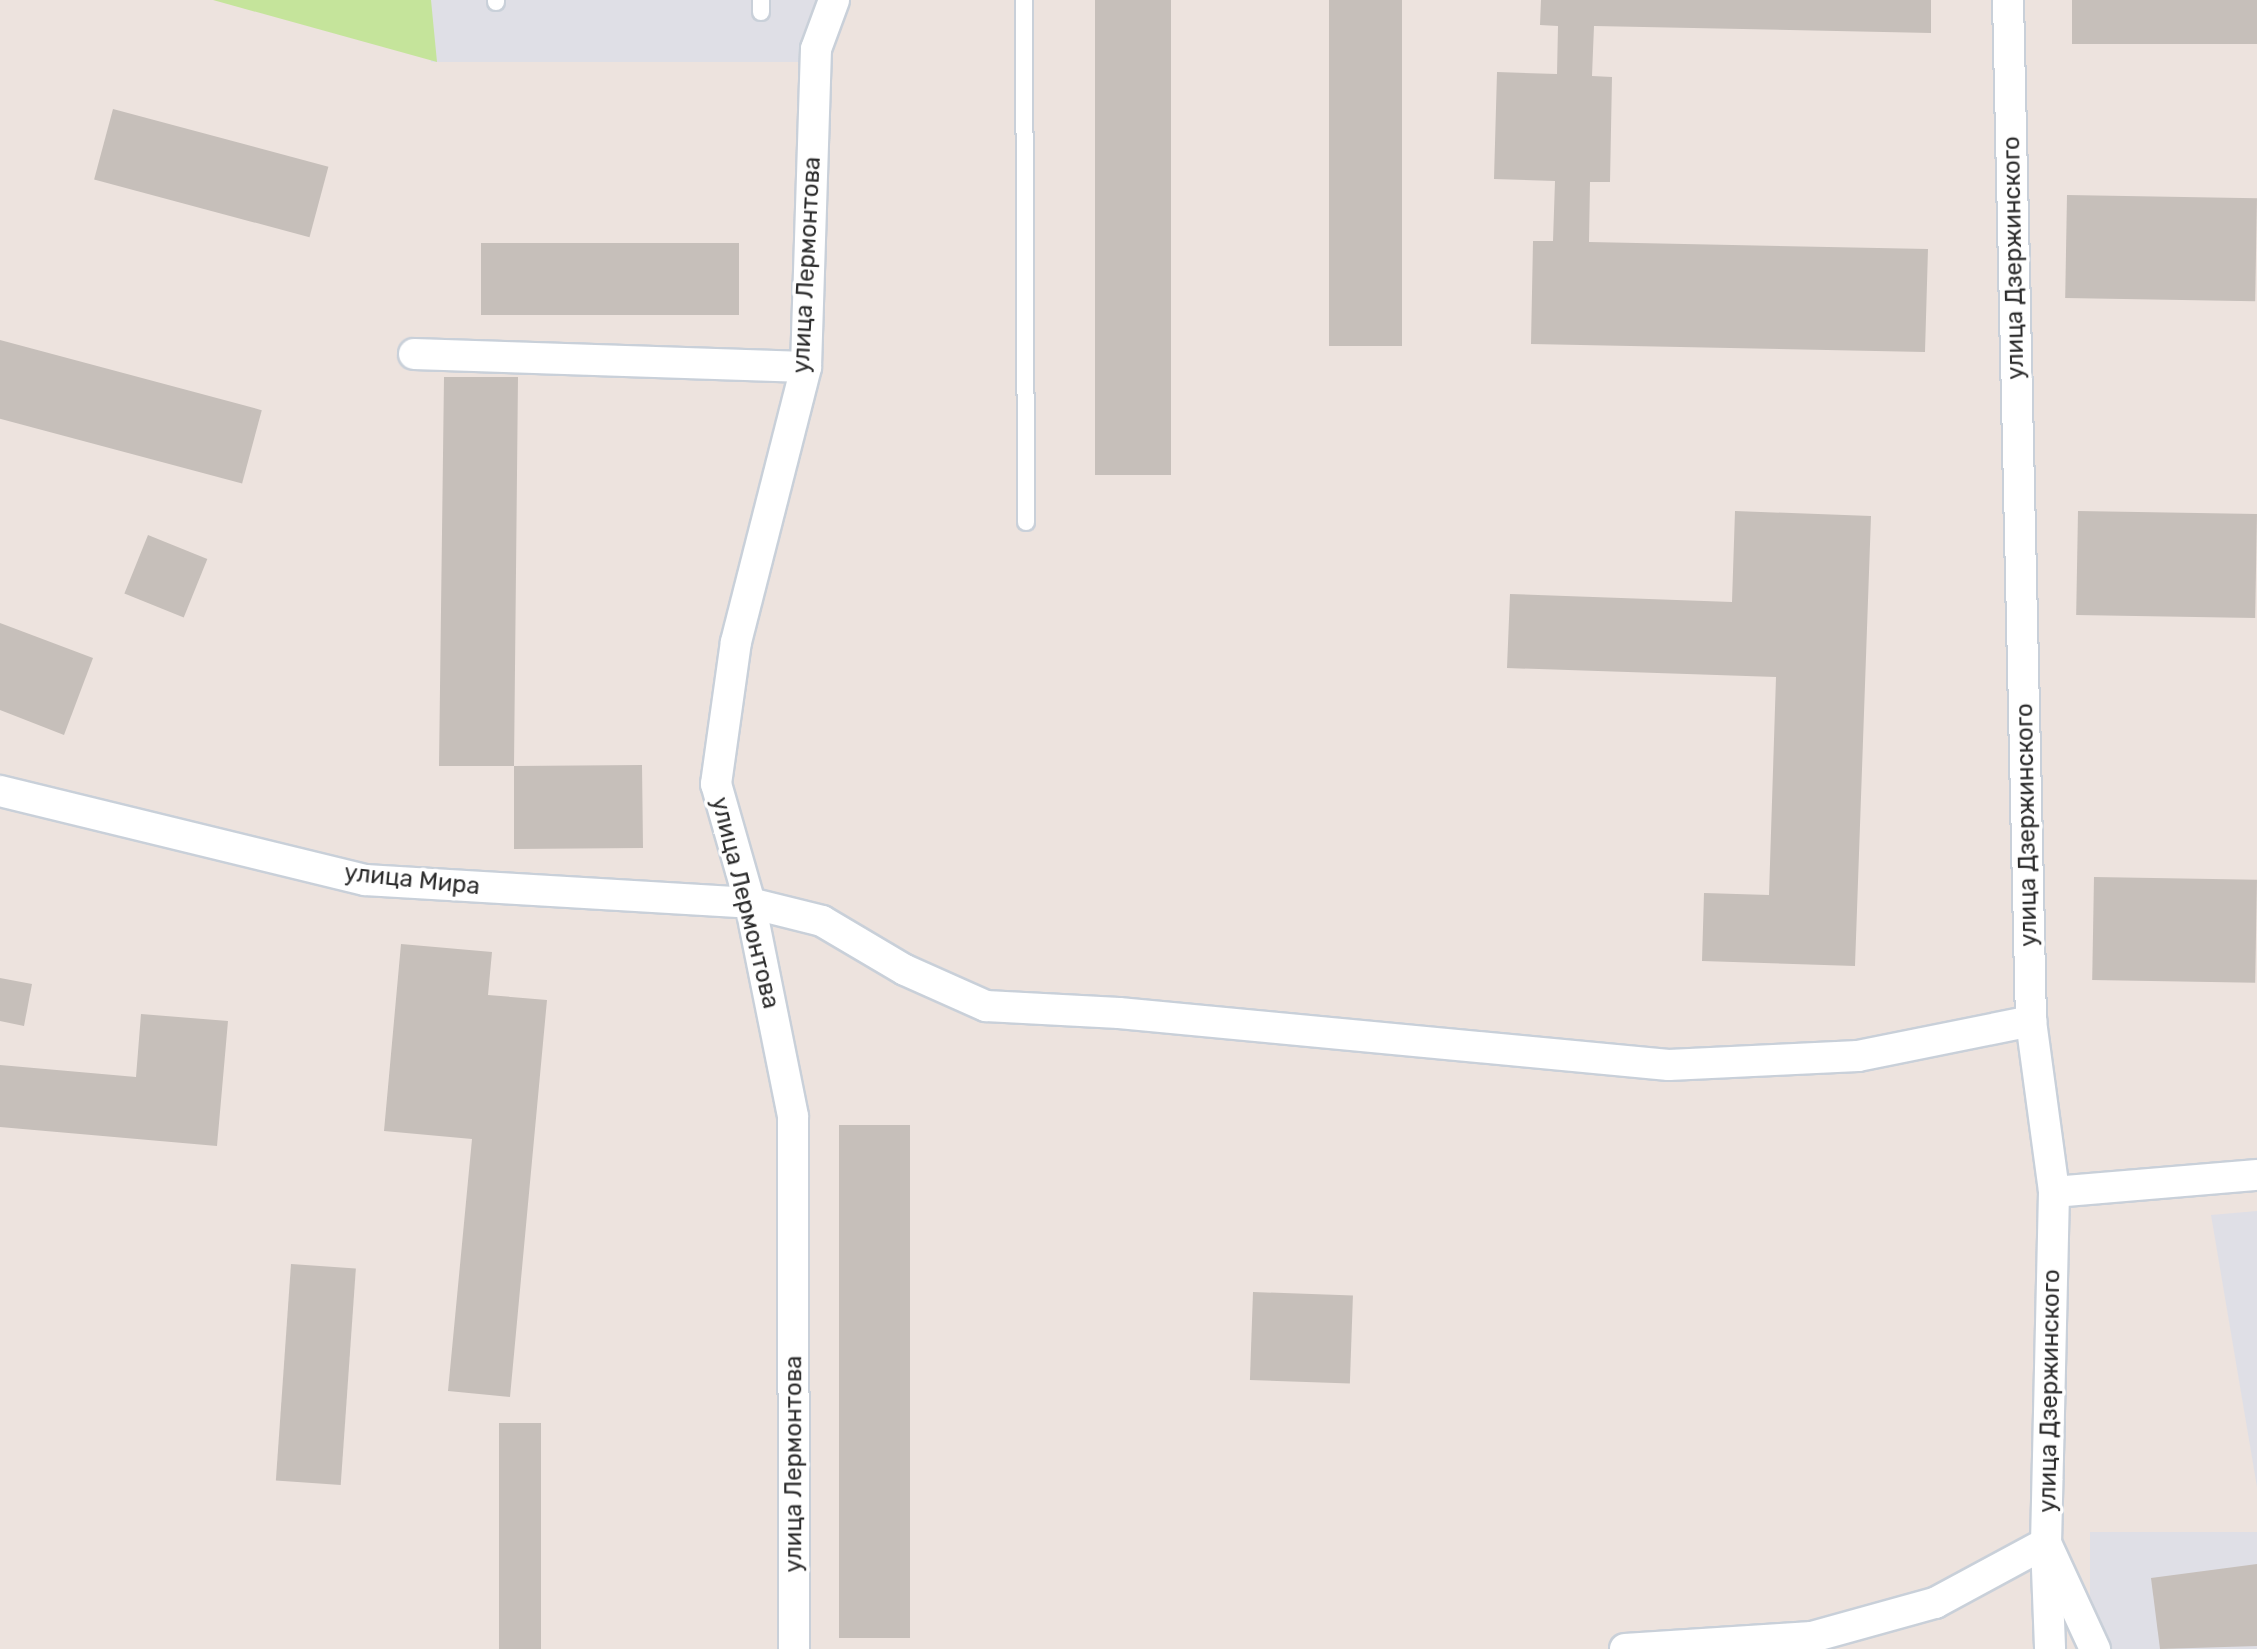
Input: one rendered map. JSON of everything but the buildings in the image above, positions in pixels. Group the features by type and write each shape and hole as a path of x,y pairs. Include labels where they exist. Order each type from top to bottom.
{"street":[{"name":"улица Лермонтова","path":"794,1649 793,1116 750,903 716,784 736,642 806,367 816,49 834,0"},
{"name":"улица Дзержинского","path":"2008,0 2031,1021 2054,1192 2046,1544 2050,1649"},
{"path":"414,354 806,367"},
{"name":"улица Мира","path":"0,791 365,880 750,903 822,921 905,970 986,1006 1119,1013 1669,1065 1857,1056 2031,1021"},
{"path":"2054,1192 2257,1175"},
{"path":"1625,1649 1812,1637 1935,1603 2046,1544 2095,1649"}],"lane":[{"path":"1024,0 1026,522"}],"shaded area":[{"path":"431,0 819,0 819,62 431,62"},
{"path":"2257,1211 2257,1487 2211,1215"},
{"path":"2090,1532 2257,1532 2257,1649 2090,1649"}],"green space":[{"path":"213,0 431,0 437,62"}]}
